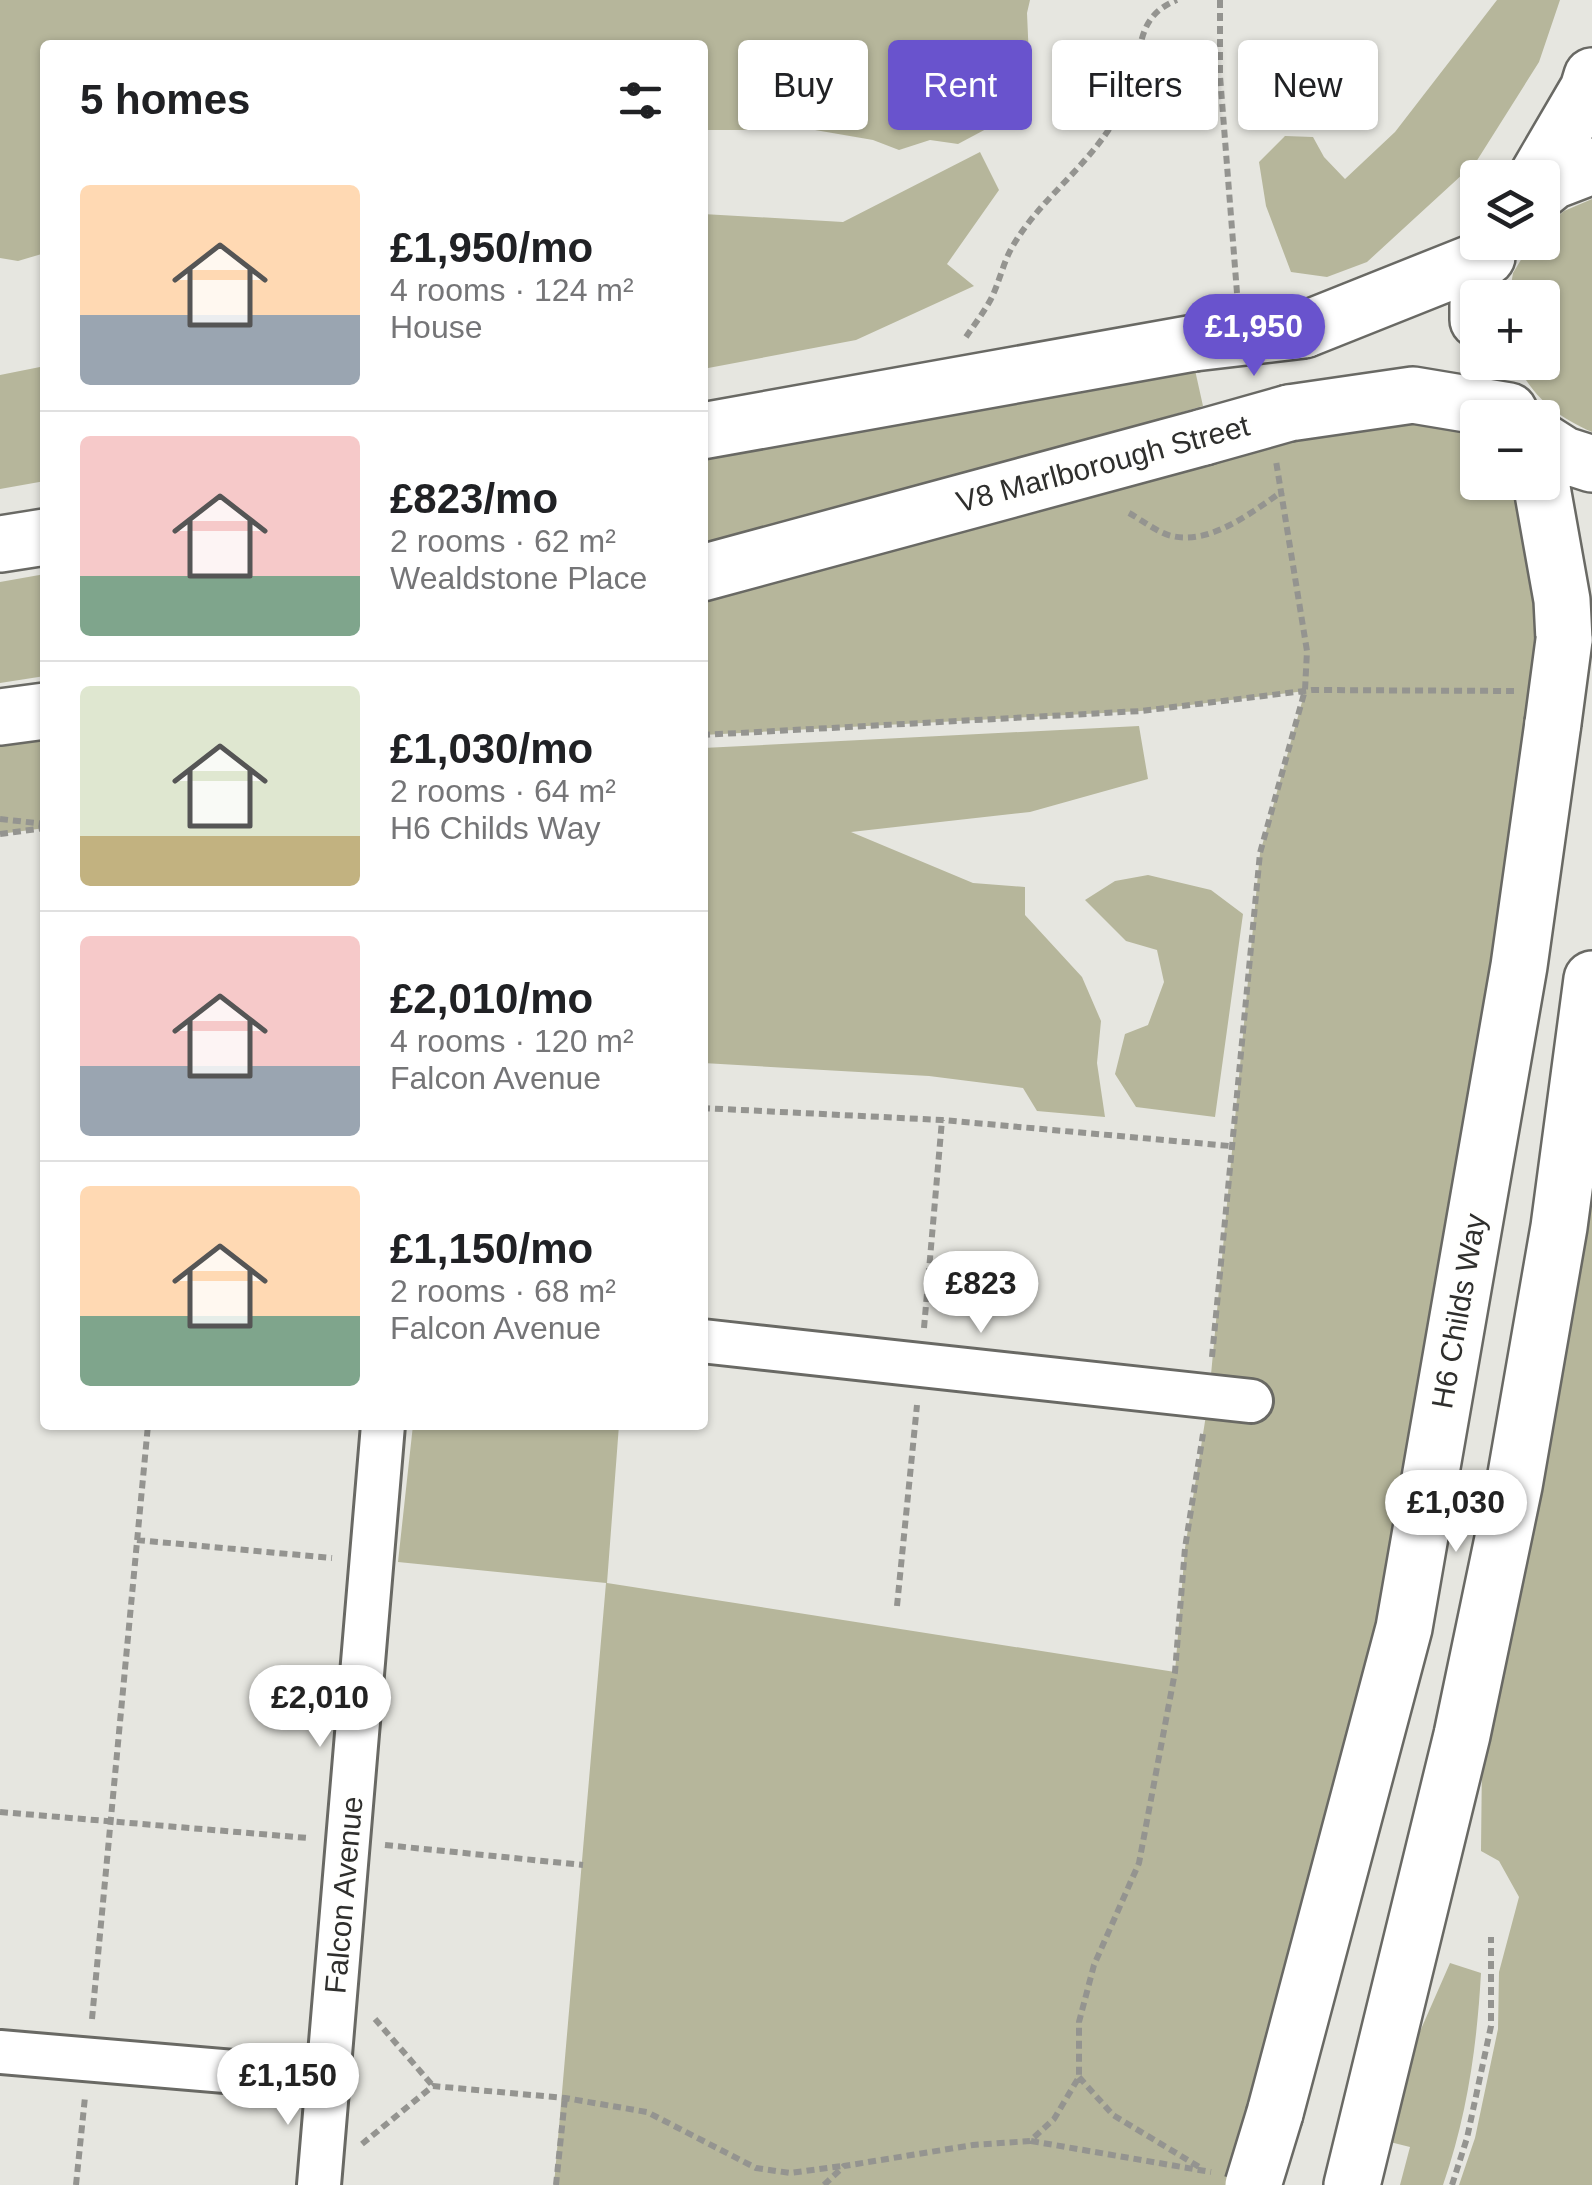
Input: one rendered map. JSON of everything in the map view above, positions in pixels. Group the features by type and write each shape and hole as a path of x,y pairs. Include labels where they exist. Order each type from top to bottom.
{"street":[{"path":"1547,160 1592,76"},
{"path":"1560,178 1592,166"},
{"path":"708,430 1194,343 1304,330 1485,275"},
{"name":"V8 Marlborough Street","path":"708,571 1289,414 1413,396 1460,408"},
{"name":"V8 Marlborough Street","path":"1560,452 1592,464"},
{"name":"H6 Childs Way","path":"1229,2177 1275,2113 1404,1628 1519,966 1535,707 1564,640 1559,581 1544,500"},
{"path":"0,544 40,539"},
{"path":"0,718 40,712"},
{"path":"1358,2162 1462,1735 1514,1486 1559,1226 1592,978"},
{"path":"708,1342 1252,1400"},
{"name":"Falcon Avenue","path":"320,2182 384,1430"},
{"path":"0,2052 329,2080"}],"path":[{"path":"960,347 990,300 1011,248 1113,126 1129,93 1146,20 1177,0"},
{"path":"1129,513 1173,536 1207,535 1246,516 1283,491"},
{"path":"708,735 1141,711 1305,690 1535,707"},
{"path":"1030,2141 1054,2119 1079,2077 1079,2022 1094,1965 1139,1863 1175,1672 1186,1548 1209,1396 1260,852 1305,690"},
{"path":"0,819 40,825"},
{"path":"0,834 40,827"},
{"path":"708,1108 942,1120 1230,1146"},
{"path":"76,2185 148,1430"},
{"path":"138,1540 373,1562"},
{"path":"0,1812 348,1841 582,1866"},
{"path":"1452,2185 1467,2138 1491,2026 1491,1937"},
{"path":"336,1974 433,2086 565,2098 647,2112 756,2168 790,2173 972,2145 1030,2141 1229,2177"},
{"path":"1079,2077 1113,2115 1229,2177"},
{"path":"320,2182 433,2086"},
{"path":"556,2185 565,2098"},
{"path":"824,2185 844,2166"}],"green space":[{"path":"0,0 1030,0 1028,40 888,40 888,130 984,130 958,144 930,140 899,150 873,140 815,130 868,130 868,40 738,40 738,130 708,130 708,40 40,40 40,254 18,261 0,258"},
{"path":"1497,0 1560,0 1539,62 1477,160 1460,160 1460,177 1367,262 1327,277 1291,272 1266,206 1259,162 1285,136 1313,137 1324,157 1345,179 1395,132"},
{"path":"980,152 999,190 947,264 974,286 856,340 708,368 708,214 843,222"},
{"path":"1592,199 1592,432 1560,414 1560,400 1543,400 1526,380 1560,380 1560,280 1512,280 1521,260 1560,260 1560,215"},
{"path":"40,367 40,482 0,489 0,375"},
{"path":"1195,370 1203,406 708,550 708,455"},
{"path":"1289,413 1460,418 1460,500 1544,500 1562,600 1404,1628 1253,2185 554,2185 606,1583 398,1562 412,1430 619,1430 607,1583 1175,1672 1185,1548 1209,1396 1260,853 1305,691 1141,711 708,735 708,572"},
{"path":"40,575 40,677 0,683 0,582"},
{"path":"40,712 40,829 0,834 0,717"},
{"path":"1139,726 1148,779 1030,812 851,832 973,883 1025,887 1025,915 1082,977 1101,1021 1097,1063 1105,1117 1037,1111 1023,1088 929,1076 708,1063 708,748"},
{"path":"1148,875 1211,890 1243,914 1215,1117 1136,1107 1115,1074 1125,1034 1148,1025 1164,982 1157,950 1126,941 1085,900 1115,881"},
{"path":"1592,1151 1592,2185 1459,2185 1475,2138 1498,2029 1499,1972 1519,1897 1499,1861 1481,1851 1482,1760"},
{"path":"1450,1963 1481,1973 1465,2107 1443,2185 1400,2185 1410,2147 1390,2142 1411,2052"}]}
